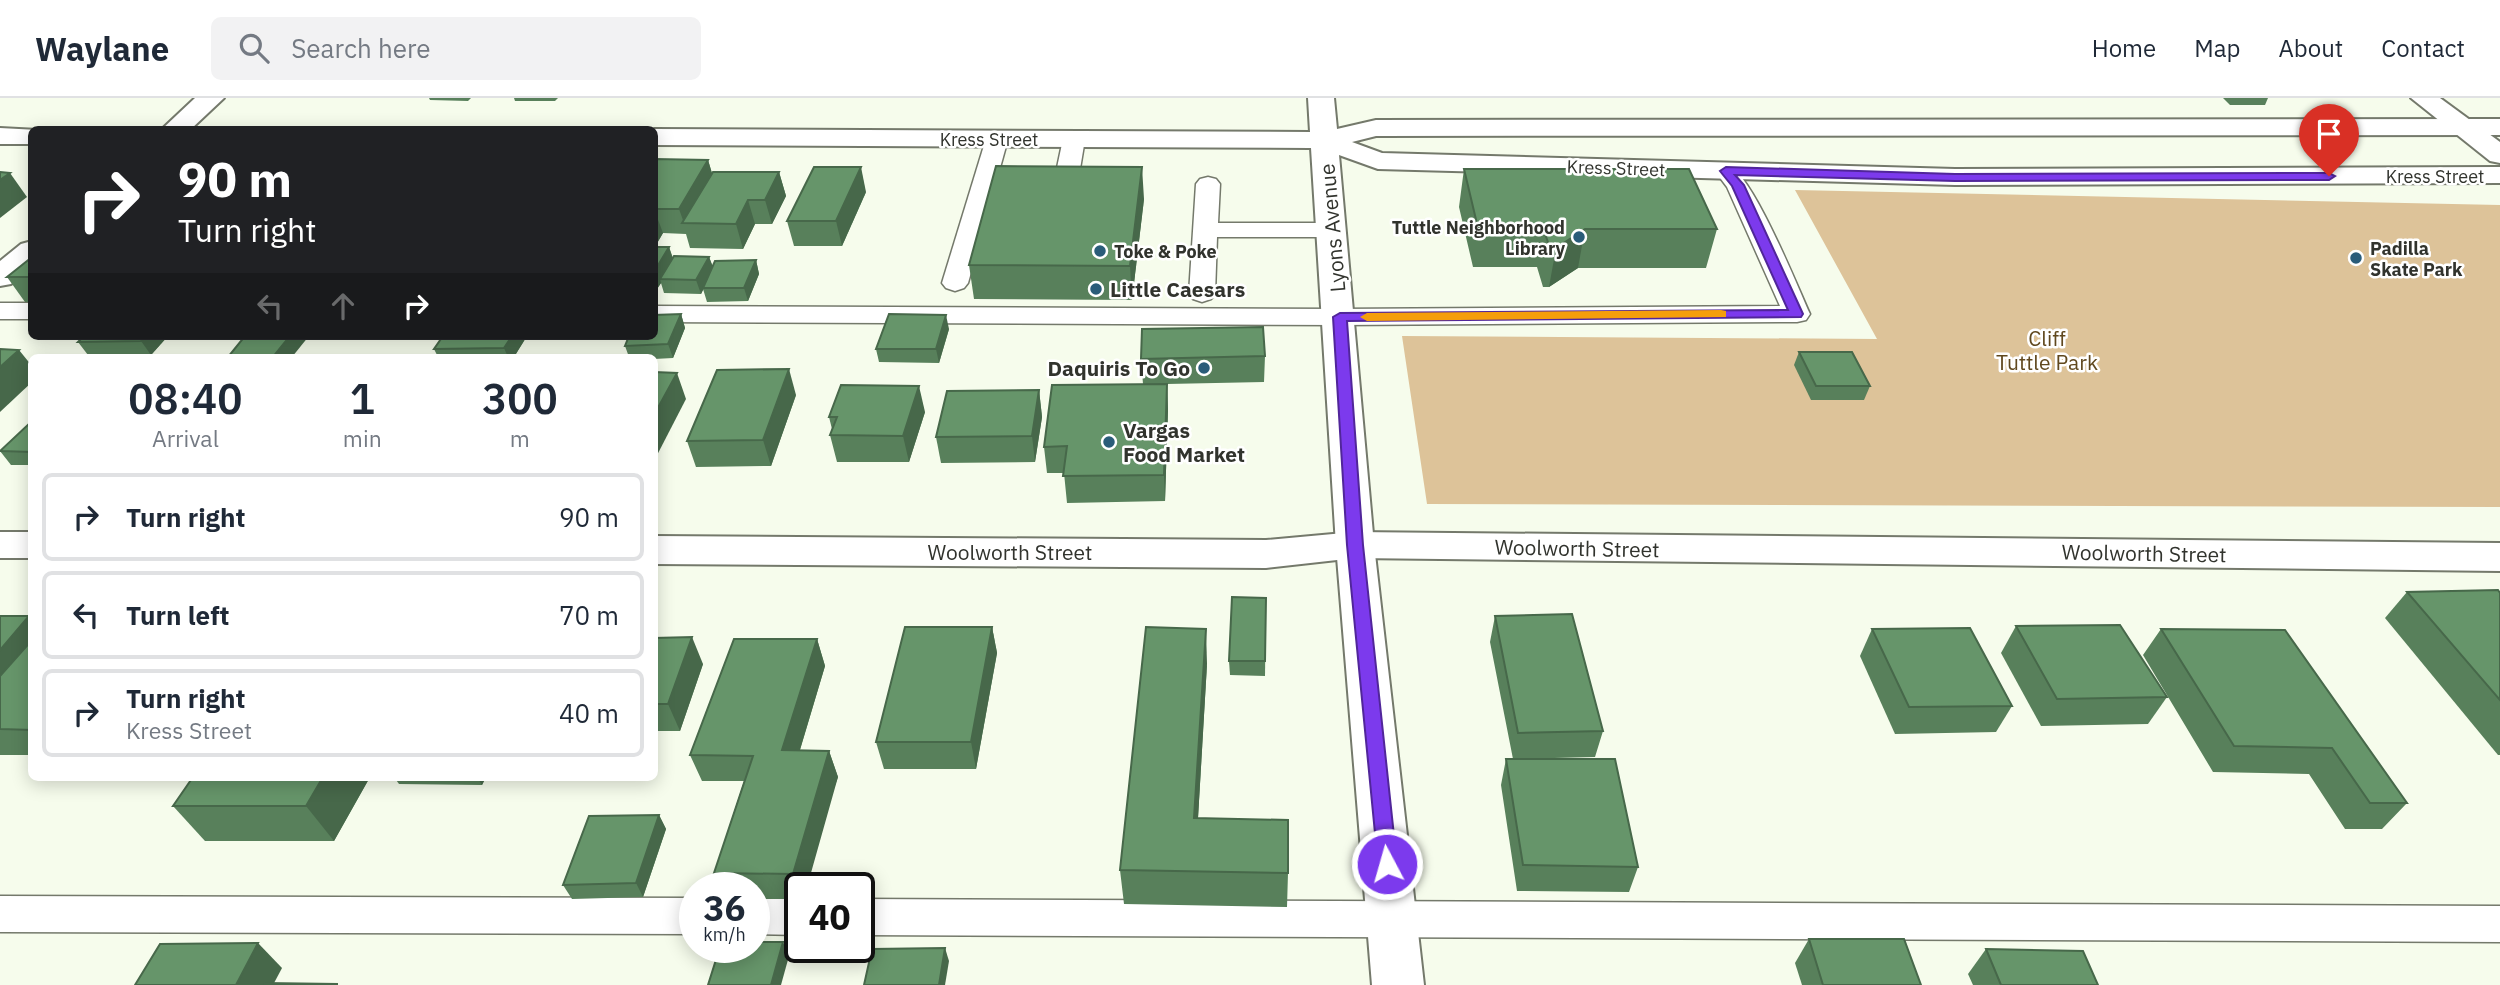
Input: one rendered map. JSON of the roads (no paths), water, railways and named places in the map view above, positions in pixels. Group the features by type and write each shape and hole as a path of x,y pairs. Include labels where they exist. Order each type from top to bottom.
{"street":[{"path":"179,126 211,98"},
{"name":"Lyons Avenue","path":"1321,98 1340,317 1355,545 1398,985"},
{"path":"2424,98 2459,127 2500,155"},
{"name":"Kress Street","path":"658,137 1324,140 1376,128 2500,127"},
{"path":"1925,129 1955,177"},
{"path":"0,136 28,136"},
{"name":"Kress Street","path":"1324,140 1378,160 1726,171 1955,177 2500,176"},
{"path":"0,276 28,253"},
{"path":"0,545 28,545"},
{"name":"Woolworth Street","path":"658,550 1266,554 1355,545 2500,557"}],"lane":[{"path":"955,283 997,139"},
{"path":"1074,139 1066,182 1113,182"},
{"path":"658,314 1340,317 1797,314 1738,185 1726,171"},
{"path":"1202,293 1208,184"},
{"path":"1206,230 1332,230"},
{"path":"0,311 28,311"},
{"path":"0,914 679,916"},
{"path":"875,917 2500,924"}],"place":[{"name":"Tuttle Neighborhood Library","path":"1579,237"},
{"name":"Toke & Poke","path":"1100,251"},
{"name":"Padilla Skate Park","path":"2356,258"},
{"name":"Little Caesars","path":"1096,289"},
{"name":"Daquiris To Go","path":"1204,368"},
{"name":"Vargas Food Market","path":"1109,442"}],"park label":[{"name":"Cliff Tuttle Park","path":"2047,350"}]}
